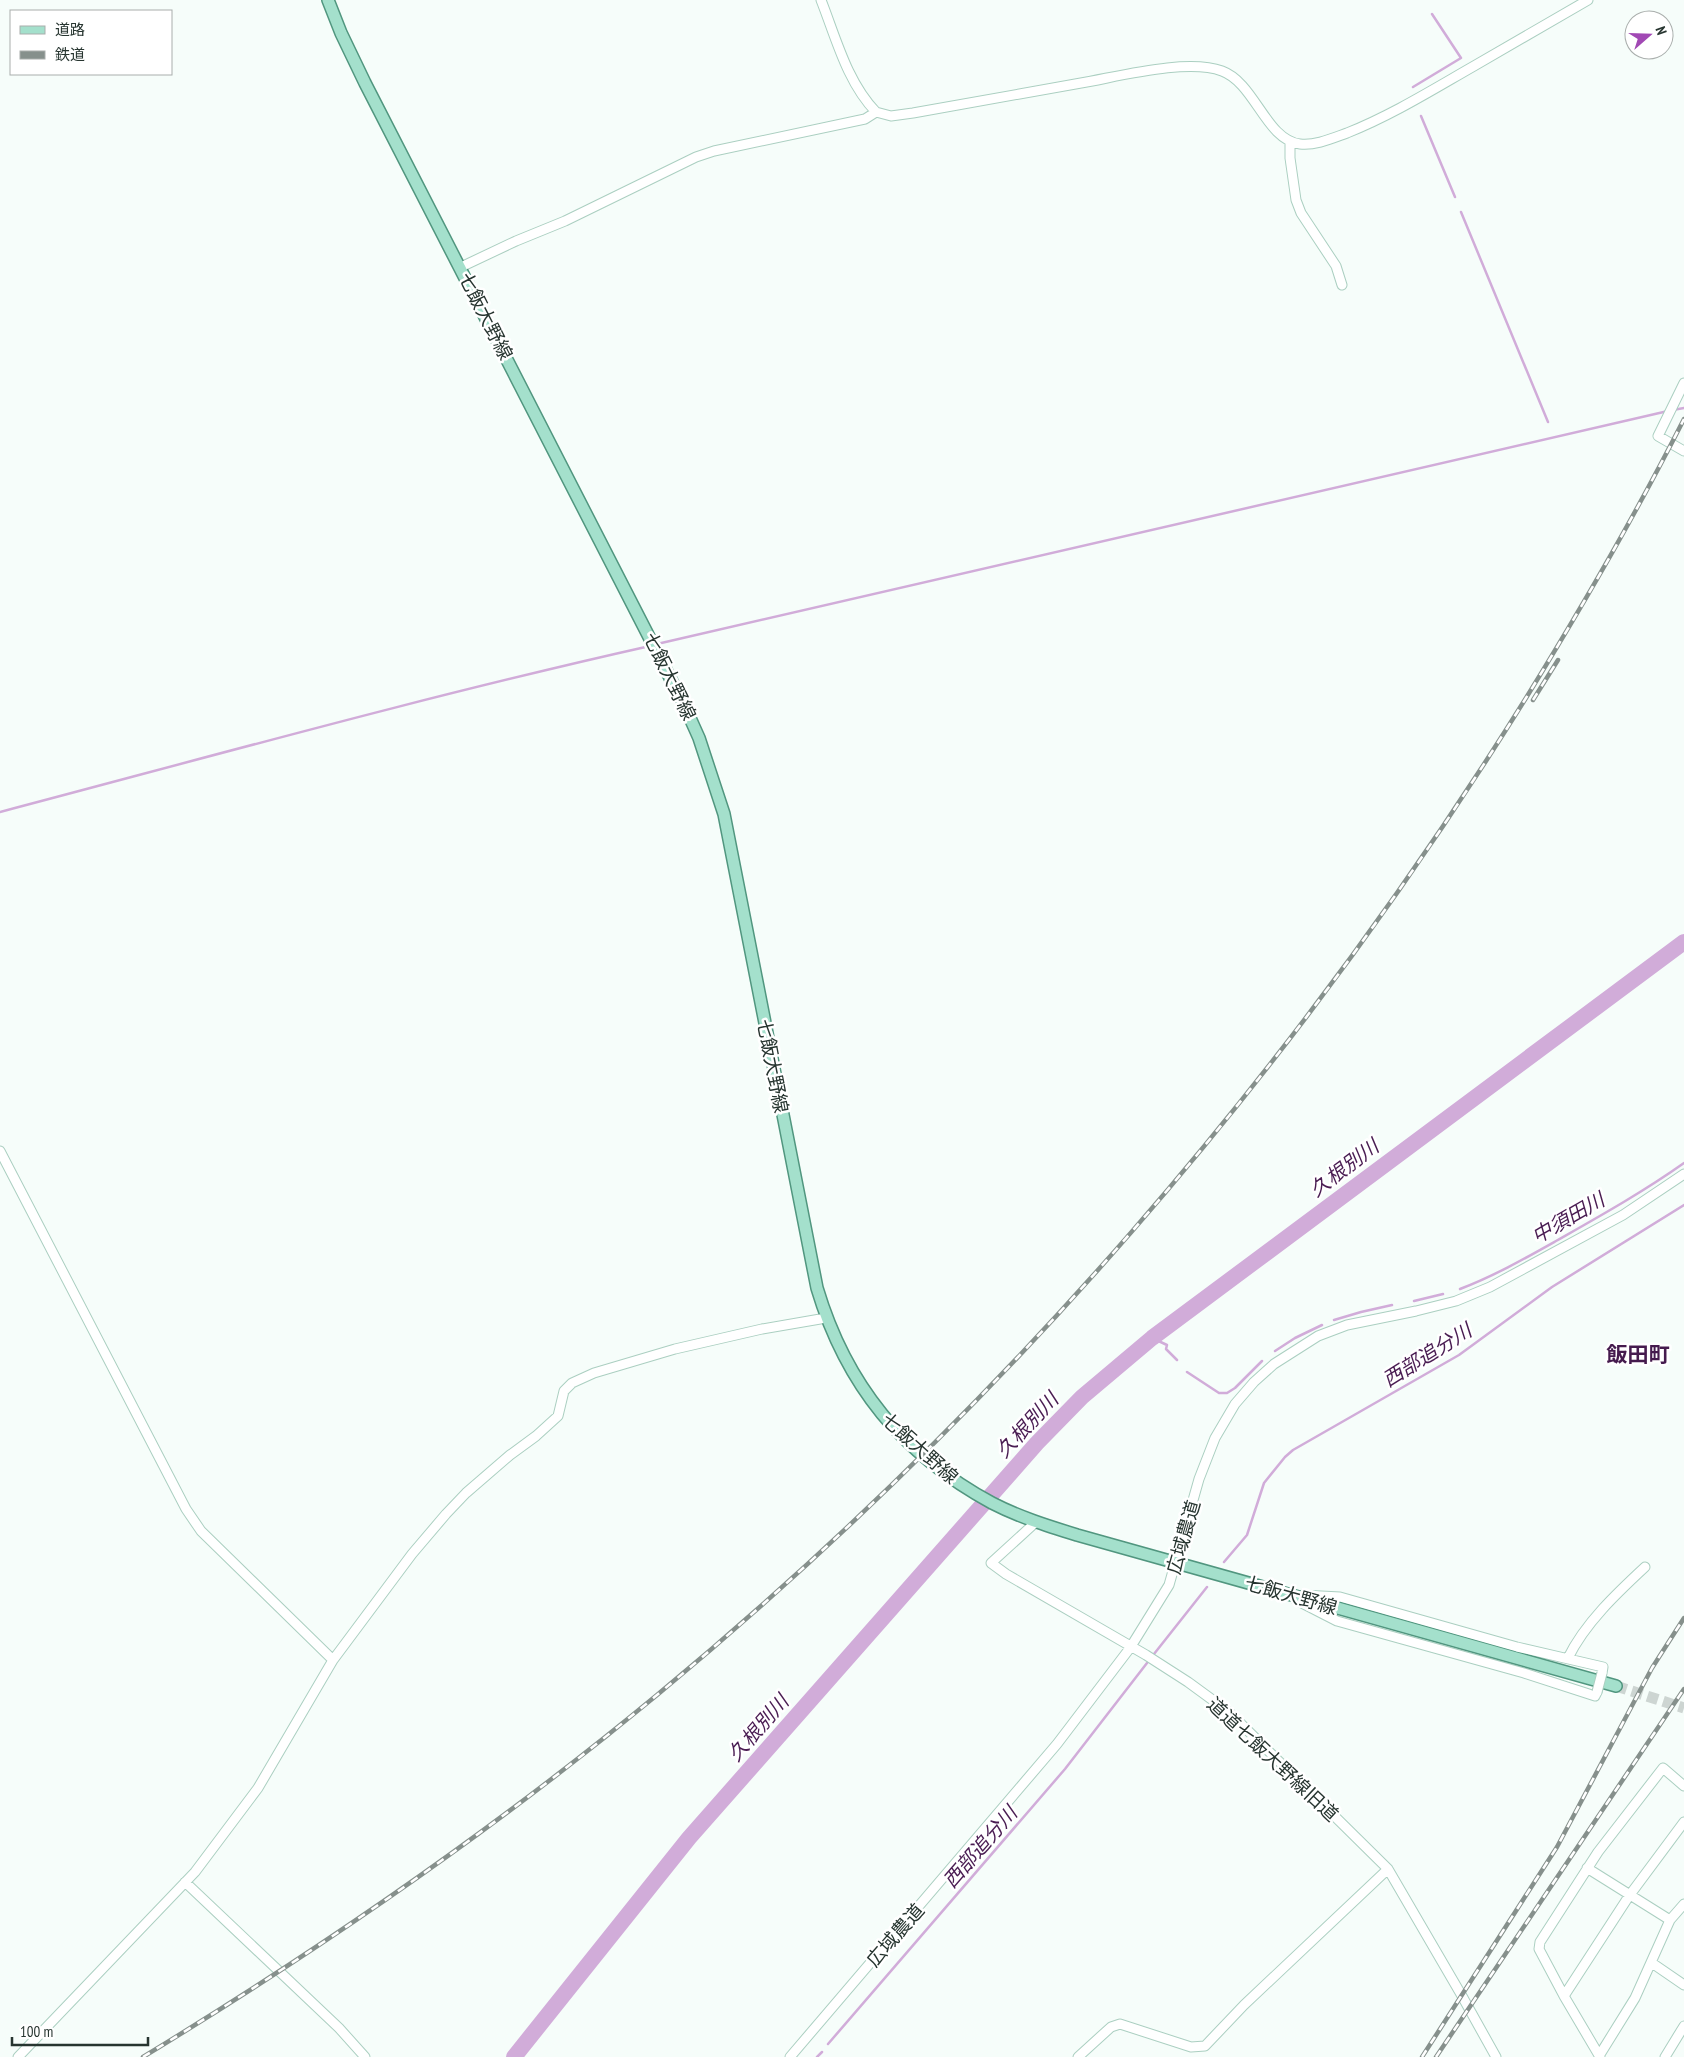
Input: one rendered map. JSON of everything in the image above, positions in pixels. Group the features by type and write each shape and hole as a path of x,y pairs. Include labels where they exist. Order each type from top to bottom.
{"main road":[{"name":"七飯大野線","path":"328,0 341,33 366,83 655,646 699,738 724,814 806,1241 826,1318 839,1350 860,1386 891,1427 960,1484 993,1504 1031,1520 1176,1563 1616,1686"}],"street":[{"path":"821,0 852,77 864,100 876,112 891,116 914,113 1163,69 1206,67 1222,71 1233,77 1254,98 1279,134 1290,141 1300,144 1320,142 1336,137 1394,113 1588,0"},
{"path":"460,267 565,221 705,154 745,143 865,119 876,112"},
{"path":"1290,141 1290,158 1296,200 1300,213 1332,260 1342,285"},
{"path":"1684,383 1658,436 1684,451"},
{"path":"0,1151 186,1510 201,1531 333,1660"},
{"name":"広域農道","path":"790,2057 1057,1744 1130,1648 1169,1585 1199,1480 1215,1438 1235,1404 1274,1364 1318,1336 1347,1325 1448,1303 1490,1287 1623,1215 1684,1174"},
{"path":"18,2057 195,1872 258,1788 333,1660 412,1554 446,1514 510,1455 536,1436 558,1416 564,1391 572,1383 594,1373 675,1348 762,1329 826,1318"},
{"name":"道道七飯大野線旧道","path":"1031,1520 992,1563 1006,1574 1130,1648 1146,1655 1230,1712 1388,1869 1496,2057"},
{"path":"1568,1658 1575,1643 1585,1631 1624,1587 1645,1568"},
{"path":"1283,1593 1340,1597 1517,1647 1603,1667 1597,1692 1595,1696 1524,1673 1337,1621 1283,1593"},
{"path":"1684,1786 1663,1768 1587,1868 1540,1942 1539,1949 1599,2057 1635,1998 1670,1920 1684,1904"},
{"path":"1564,1996 1629,1896 1684,1822"},
{"path":"1587,1868 1670,1920"},
{"path":"1078,2057 1111,2027 1120,2024 1191,2047 1205,2046 1244,2005 1388,1869"},
{"path":"185,1882 339,2028 365,2057"},
{"path":"1652,1963 1684,1985"},
{"path":"1665,2057 1684,2026"}],"waterway":[{"path":"1413,87 1461,58 1432,14"},
{"path":"1421,116 1455,197"},
{"path":"1461,212 1548,422"},
{"path":"1673,410 1684,408"},
{"path":"657,644 1668,411"},
{"path":"0,812 405,705 650,646"},
{"name":"久根別川","path":"514,2057 689,1838 1037,1443 1082,1397 1152,1338 1684,942"},
{"name":"中須田川","path":"1460,1289 1521,1261 1637,1194 1684,1163"},
{"name":"西部追分川","path":"1224,1562 1247,1535 1264,1483 1293,1450 1459,1355 1552,1287 1684,1205"},
{"name":"中須田川","path":"1414,1301 1443,1294"},
{"name":"中須田川","path":"1334,1320 1392,1305"},
{"name":"中須田川","path":"1275,1351 1295,1338 1322,1325"},
{"name":"中須田川","path":"1152,1338 1167,1345 1166,1349 1177,1360"},
{"name":"中須田川","path":"1187,1372 1219,1393 1227,1393 1235,1388 1262,1361"},
{"name":"西部追分川","path":"1154,1654 1207,1587"},
{"name":"西部追分川","path":"828,2044 1065,1769 1147,1663"},
{"name":"西部追分川","path":"817,2057 822,2052"}],"tunnel":[{"path":"1616,1686 1684,1708"}],"railway":[{"path":"143,2057 342,1930 470,1840 596,1745 783,1586 904,1473 1021,1354 1132,1231 1238,1104 1340,973 1436,837 1526,698 1608,560 1684,419"},
{"path":"1533,700 1558,660"},
{"path":"1422,2057 1557,1847 1652,1668 1684,1618"},
{"path":"1436,2057 1684,1689"}],"district":[{"name":"飯田町","path":"1638,1354"}]}
